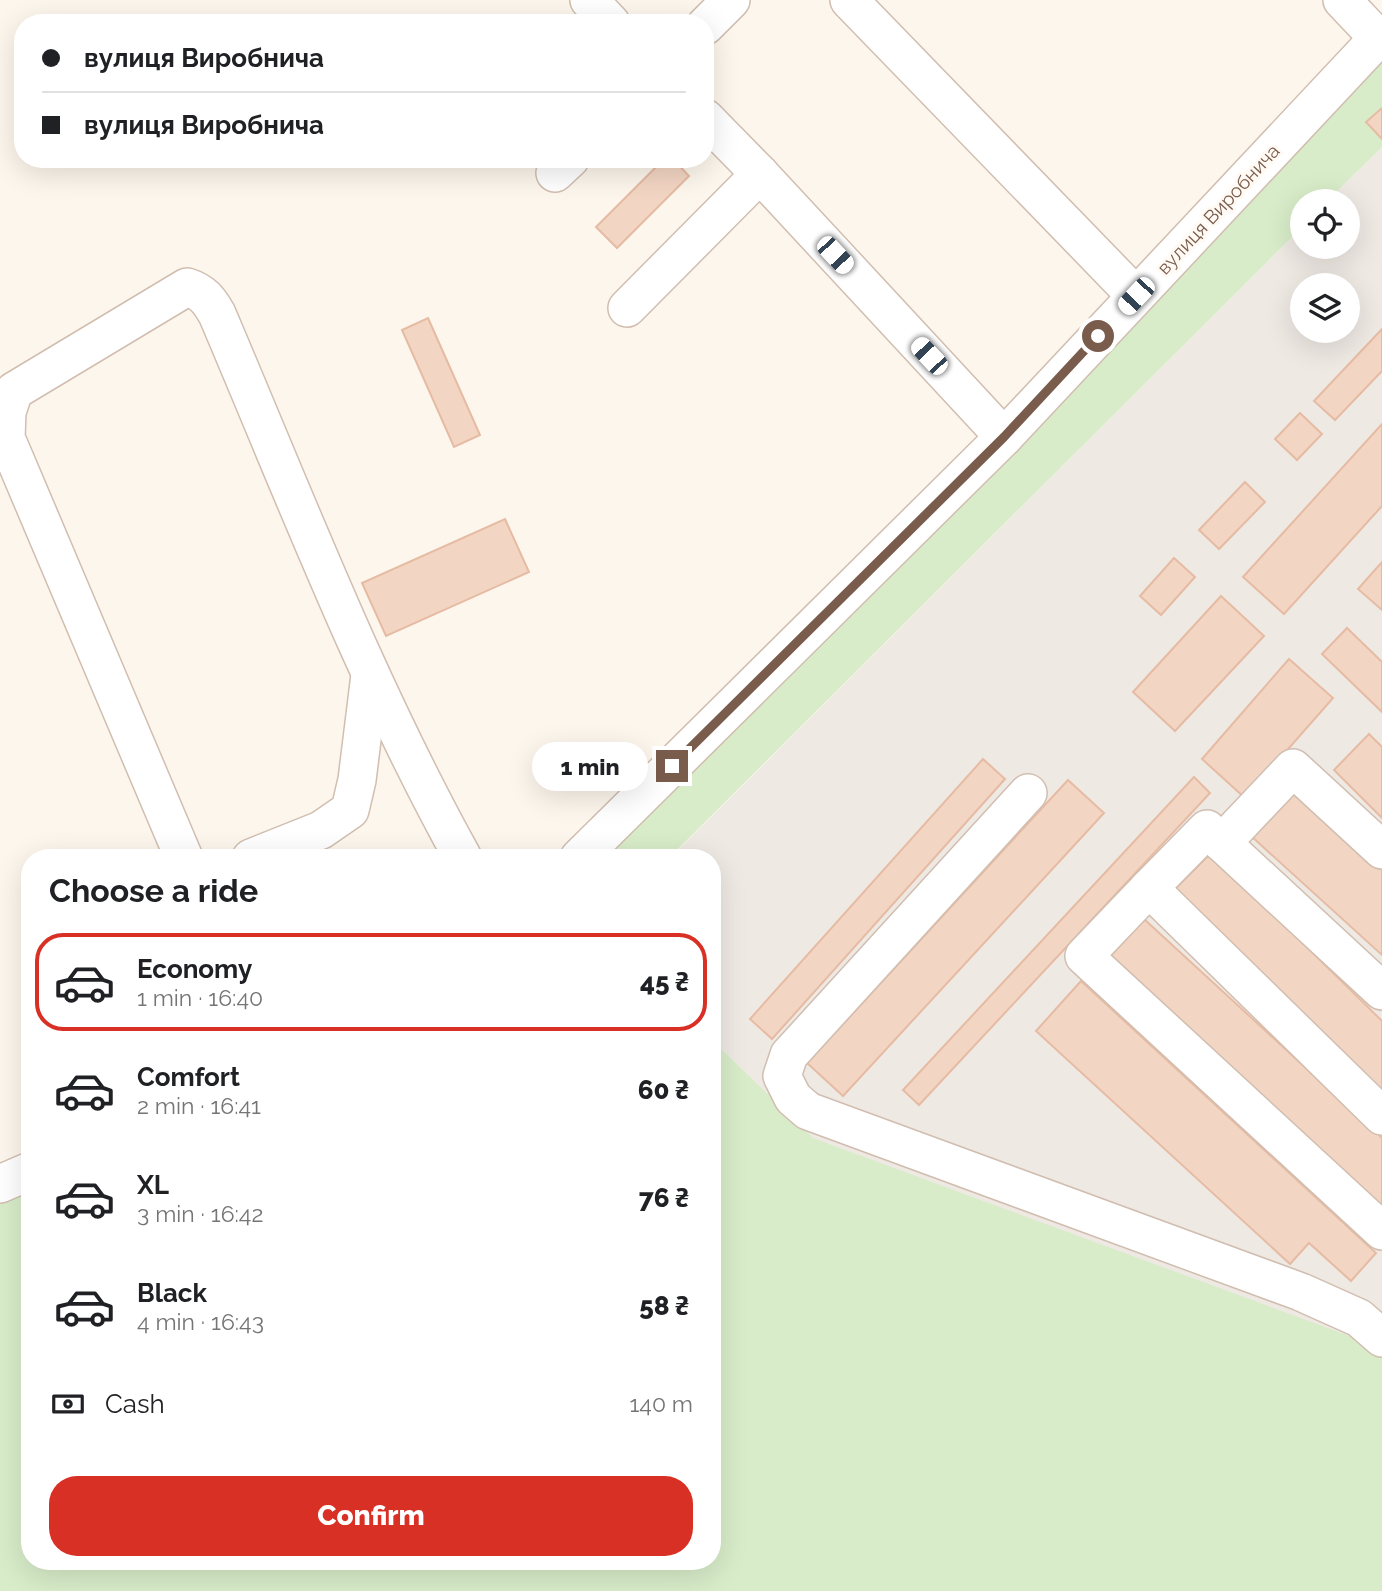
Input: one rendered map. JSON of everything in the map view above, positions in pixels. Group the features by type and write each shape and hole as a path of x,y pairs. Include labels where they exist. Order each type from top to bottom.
{"street":[{"path":"589,0 602,14"},
{"path":"714,17 731,0"},
{"path":"849,0 1136,296"},
{"path":"1342,0 1380,36"},
{"name":"вулиця Виробнича","path":"588,849 1004,437 1380,36"},
{"path":"714,127 1004,437"},
{"path":"627,308 760,174"},
{"path":"180,849 6,438 6,411 13,391 187,288 209,300 217,314 370,674 419,779 458,849"},
{"path":"274,849 321,830 349,810 357,780 370,674"},
{"path":"1222,843 1293,768 1382,850"},
{"path":"1028,793 789,1055 782,1076 793,1098 808,1111 1301,1292 1359,1318 1382,1339"},
{"path":"1382,991 1206,829 1084,956 1382,1231"},
{"path":"1149,888 1382,1116"},
{"path":"0,1184 21,1175"}],"shaded area":[{"path":"1382,147 1382,1339 1374,1346 812,1138 721,1049 721,849 679,849 1290,239 1290,259 1360,259 1360,189 1339,189"}],"green space":[{"path":"1382,34 1382,147 1339,189 1290,189 1290,239 678,849 588,849"},
{"path":"721,1049 813,1138 1374,1345 1382,1339 1382,1591 0,1591 0,1184 21,1175 21,1570 721,1570"}],"building":[{"path":"1382,108 1382,139 1366,122"},
{"path":"655,168 681,168 689,176 617,248 596,227"},
{"path":"428,318 480,435 454,447 402,330"},
{"path":"1382,329 1382,371 1335,420 1314,401"},
{"path":"1300,413 1322,434 1297,460 1275,439"},
{"path":"1382,424 1382,506 1284,614 1243,577"},
{"path":"1245,482 1265,502 1219,549 1199,530"},
{"path":"505,519 529,572 386,636 362,583"},
{"path":"1174,558 1195,577 1161,615 1140,596"},
{"path":"1382,562 1382,610 1358,589"},
{"path":"1221,596 1264,636 1175,731 1133,692"},
{"path":"1347,628 1382,662 1382,712 1322,654"},
{"path":"1289,659 1333,698 1245,798 1202,759"},
{"path":"1369,734 1382,747 1382,818 1334,770"},
{"path":"983,759 1005,779 772,1039 750,1019"},
{"path":"1194,777 1210,793 919,1105 903,1090"},
{"path":"1068,780 1104,813 843,1096 807,1063"},
{"path":"1295,786 1382,865 1382,955 1251,836"},
{"path":"1211,853 1382,1021 1382,1099 1172,892"},
{"path":"1144,919 1382,1138 1382,1217 1105,962"},
{"path":"1081,981 1376,1253 1351,1281 1309,1243 1290,1264 1036,1031"}],"route":[{"path":"672,766 1004,437 1098,336"}]}
